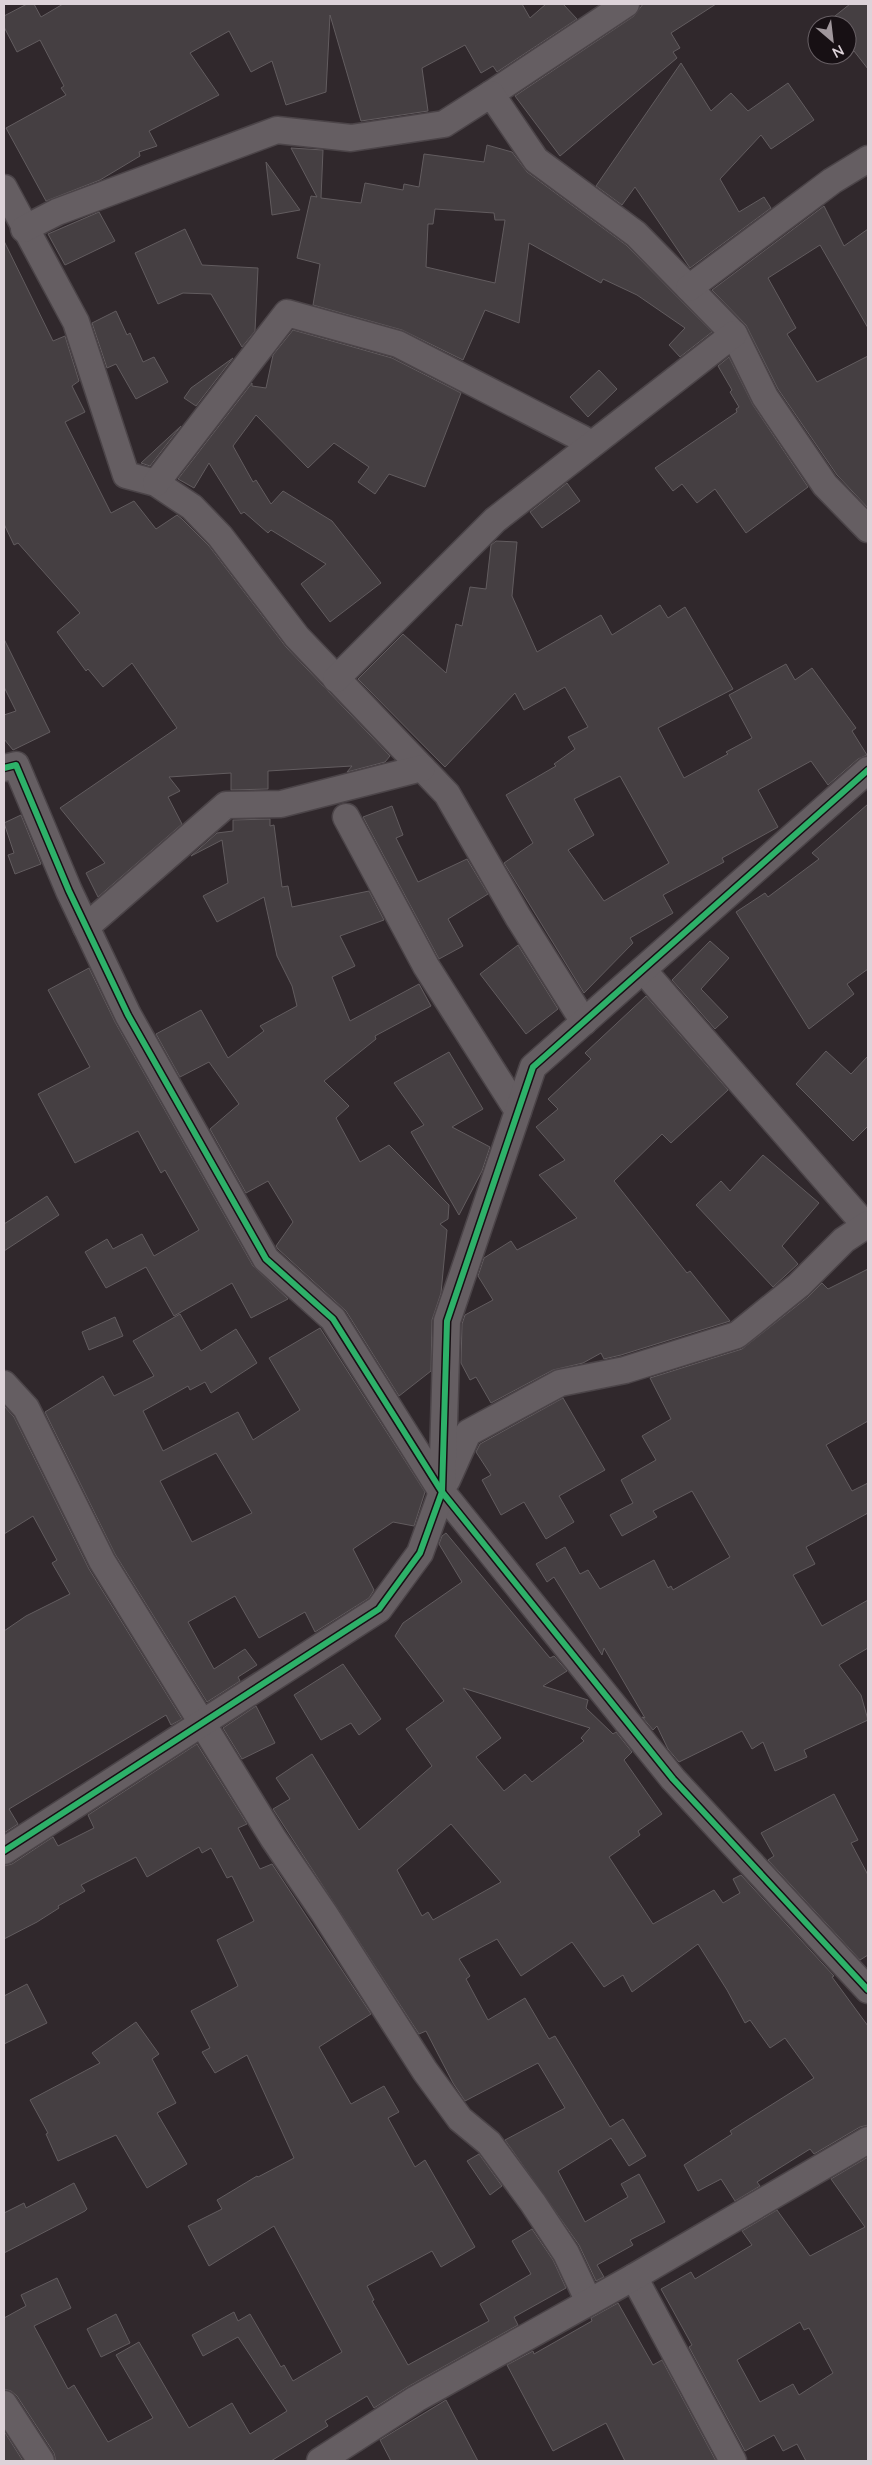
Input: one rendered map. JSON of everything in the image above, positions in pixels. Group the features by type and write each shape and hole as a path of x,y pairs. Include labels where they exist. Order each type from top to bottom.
{"street":[{"path":"24,229 57,212 277,130 351,138 444,124 626,4"},
{"path":"491,94 536,160 636,234 734,334 765,397 825,485 868,529"},
{"path":"689,288 832,181 868,159"},
{"path":"4,188 24,229 76,322 126,475 156,482 192,507 220,536 297,637 447,794 518,917 584,1022"},
{"path":"156,482 287,313 398,344 583,439"},
{"path":"336,679 495,520 734,334"},
{"path":"4,768 16,765 86,927 128,1015 266,1259 333,1320 442,1492 672,1778 867,1987"},
{"path":"86,927 226,805 281,804 422,768"},
{"path":"442,1492 447,1321 533,1067 868,770"},
{"path":"346,817 426,966 518,1111"},
{"path":"4,1851 379,1609 420,1553 442,1492 468,1433 560,1383 625,1370 737,1334 799,1285 844,1240 867,1225 642,970"},
{"path":"4,1384 26,1408 102,1560 273,1838 324,1913 425,2071 460,2119 489,2143 533,2203 566,2253 589,2302"},
{"path":"320,2461 416,2399 589,2302 868,2140"},
{"path":"634,2276 734,2461"},
{"path":"4,2404 41,2461"}],"building":[{"path":"27,4 34,4 41,17 63,4 522,4 530,18 546,4 563,4 577,19 497,72 493,66 481,73 465,45 422,68 428,111 361,121 330,15 326,92 286,105 272,61 251,72 229,31 190,53 219,95 149,131 157,146 139,152 140,156 100,180 46,201 6,128 66,95 61,88 64,86 40,40 17,52 4,27 4,16"},
{"path":"643,4 716,4 671,33 680,48 673,52 677,58 560,156 515,96 634,16"},
{"path":"850,4 868,4 868,69 857,55 857,15 836,15"},
{"path":"681,63 711,111 731,93 748,111 788,83 814,120 771,149 761,135 720,179 739,212 764,197 771,208 690,268 635,187 622,205 596,186"},
{"path":"487,145 512,152 527,172 626,245 712,332 680,357 669,345 685,328 637,295 603,279 601,283 529,243 519,323 485,310 463,360 402,330 313,305 320,264 297,258 311,196 317,197 291,148 323,150 321,198 361,203 365,183 403,190 404,184 419,187 424,154 484,162","holes":["435,209 494,213 495,220 505,220 495,283 426,267 428,224 433,224"]},
{"path":"266,162 300,210 272,215"},
{"path":"824,206 844,246 868,229 868,328 820,245 768,278 796,328 787,334 817,382 868,356 868,508 837,475 778,389 746,325 712,290"},
{"path":"99,212 115,241 65,265 48,234"},
{"path":"185,229 202,265 258,268 255,331 242,347 211,294 183,293 158,304 135,253"},
{"path":"4,241 53,341 65,336 79,381 72,386 85,412 65,422 111,513 134,501 156,529 177,515 182,519 209,546 286,647 390,756 385,762 347,772 352,766 268,771 268,789 231,790 231,773 169,777 180,791 168,797 182,824 98,897 86,873 105,863 60,808 177,728 132,663 103,687 88,669 86,671 57,632 80,613 18,543 14,545 4,524"},
{"path":"116,311 127,335 130,333 143,362 154,357 168,382 136,399 116,364 107,368 92,323"},
{"path":"293,330 392,358 461,393 425,487 389,474 375,494 358,482 369,467 334,443 308,468 256,415 233,446 253,482 256,480 271,504 283,491 332,521 381,583 330,622 301,584 326,564 271,530 268,533 244,512 241,514 209,463 194,488 178,479 252,383 252,386 266,388 273,355"},
{"path":"729,357 753,405 808,487 746,533 715,489 697,503 682,484 673,491 655,468 737,412 736,409 739,407 730,392 732,390 718,366"},
{"path":"233,358 196,406 184,398 191,388"},
{"path":"599,370 617,389 588,417 570,397"},
{"path":"181,426 150,466 141,463"},
{"path":"567,483 580,501 542,528 530,512"},
{"path":"496,541 517,542 512,596 537,652 601,615 612,635 660,605 668,618 685,607 733,689 658,728 684,778 728,754 726,752 752,738 729,695 786,664 795,680 812,668 856,728 852,731 867,755 858,759 828,785 811,761 758,790 778,827 722,858 724,862 663,895 673,913 630,938 633,943 584,993 504,863 533,843 506,795 556,766 554,764 575,749 568,737 588,727 565,687 524,710 515,693 445,767 358,679 403,634 446,673 456,624 462,626 470,587 486,589 491,545","holes":["620,776 669,863 604,901 568,850 594,835 574,799"]},
{"path":"4,639 50,732 13,750 4,739 4,715 16,711 4,687"},
{"path":"868,804 868,969 847,984 854,994 809,1029 736,912 765,893 768,897 819,859 812,853"},
{"path":"392,806 403,835 396,838 418,882 467,859 488,894 448,919 463,946 439,959 363,817"},
{"path":"21,815 41,864 15,874 8,855 14,853 4,823"},
{"path":"270,819 270,826 274,825 282,887 288,886 292,907 369,891 384,920 340,936 355,966 332,977 350,1021 419,984 431,1006 375,1036 376,1039 324,1081 349,1106 336,1118 360,1162 389,1145 449,1205 448,1219 440,1224 447,1230 441,1293 432,1320 431,1371 399,1396 346,1311 276,1246 293,1222 268,1181 246,1193 210,1129 239,1104 209,1062 180,1077 156,1034 201,1010 228,1058 264,1031 260,1026 297,1006 292,986 277,956 264,897 217,922 203,896 228,883 222,840 191,856 217,833 233,831 233,820"},
{"path":"710,941 729,958 701,989 728,1017 715,1029 672,980"},
{"path":"518,945 558,1009 526,1034 480,974"},
{"path":"89,968 115,1022 253,1266 288,1299 251,1318 232,1283 174,1316 146,1267 106,1288 85,1252 107,1239 113,1249 142,1234 154,1256 199,1230 165,1170 161,1173 138,1131 75,1163 38,1094 90,1067 48,990"},
{"path":"646,996 728,1090 671,1143 662,1134 614,1181 687,1273 690,1271 730,1321 621,1355 604,1359 601,1353 583,1363 553,1370 491,1403 476,1377 470,1380 461,1363 462,1324 465,1315 493,1300 478,1276 484,1258 511,1241 517,1250 577,1218 539,1175 565,1160 536,1127 558,1109 548,1099 591,1059 585,1053"},
{"path":"826,1051 851,1074 868,1056 868,1126 853,1141 796,1084"},
{"path":"449,1052 483,1109 452,1127 490,1147 482,1171 459,1215 411,1132 424,1125 394,1083"},
{"path":"763,1155 819,1203 782,1246 798,1264 773,1287 696,1205 721,1181 730,1191"},
{"path":"47,1196 59,1215 4,1251 4,1224"},
{"path":"868,1269 868,1421 826,1445 852,1491 868,1483 868,1513 806,1547 815,1564 793,1575 822,1626 868,1600 868,1648 839,1665 861,1695 868,1720 804,1750 807,1757 775,1771 763,1742 752,1749 742,1731 679,1762 668,1749 657,1726 653,1730 642,1717 645,1718 604,1648 602,1655 554,1577 547,1582 536,1564 565,1547 580,1574 588,1570 600,1589 654,1560 668,1588 671,1586 673,1590 730,1557 692,1491 653,1511 657,1517 622,1536 610,1515 633,1503 621,1480 656,1460 642,1436 671,1419 650,1378 742,1349 808,1297 822,1283 828,1289"},
{"path":"180,1314 201,1351 236,1329 257,1363 211,1393 205,1382 190,1390 188,1386 143,1411 163,1451 238,1412 253,1440 300,1410 269,1358 320,1328 425,1492 414,1526 393,1522 353,1549 374,1590 369,1598 315,1632 305,1612 259,1638 235,1596 188,1622 214,1669 245,1649 257,1665 238,1677 240,1681 207,1702 115,1554 45,1412 103,1376 114,1396 154,1376 133,1341","holes":["216,1453 252,1513 192,1542 160,1481"]},
{"path":"115,1317 123,1336 89,1350 82,1332"},
{"path":"563,1398 605,1470 559,1496 574,1522 546,1539 524,1502 501,1515 482,1480 491,1475 476,1452 480,1444"},
{"path":"4,1406 14,1417 89,1569 182,1719 171,1725 166,1715 9,1809 18,1824 4,1833 4,1631 26,1616 70,1594 52,1563 57,1560 33,1516 4,1534"},
{"path":"446,1533 550,1658 554,1656 567,1671 543,1686 588,1700 586,1708 613,1734 616,1732 632,1752 624,1760 662,1814 638,1831 640,1835 609,1857 653,1924 714,1890 723,1903 740,1893 733,1879 741,1875 834,1976 832,1977 868,2026 868,2125 860,2127 814,2154 810,2149 757,2182 760,2186 735,2201 721,2179 698,2191 684,2165 732,2134 730,2131 814,2078 785,2038 770,2048 750,2020 745,2023 698,1944 632,1992 623,1975 604,1987 572,1942 521,1976 497,1939 459,1959 470,1976 466,1979 488,2020 525,1998 549,2039 555,2036 610,2127 623,2119 646,2156 629,2166 611,2138 558,2171 585,2222 628,2197 621,2184 639,2174 665,2222 630,2240 633,2245 597,2265 604,2277 596,2281 579,2245 505,2140 565,2108 538,2063 465,2101 453,2083 426,2031 419,2034 273,1809 290,1799 276,1778 312,1754 359,1830 432,1766 406,1729 444,1701 395,1636 403,1623 462,1582 439,1544 442,1536","holes":["463,1688 590,1728 581,1738 584,1741 532,1782 525,1774 504,1791 476,1757 501,1738","451,1824 501,1882 433,1920 428,1912 422,1916 397,1870"]},
{"path":"343,1664 381,1719 359,1735 351,1723 321,1740 294,1695"},
{"path":"256,1706 275,1743 242,1759 223,1728"},
{"path":"197,1744 247,1824 238,1828 260,1869 272,1864 371,2014 319,2047 351,2104 384,2086 399,2112 388,2118 415,2167 425,2160 475,2247 441,2267 432,2251 367,2286 374,2300 372,2301 408,2365 489,2321 480,2304 531,2274 512,2241 532,2229 553,2260 566,2288 514,2317 518,2325 409,2386 374,2408 367,2396 325,2421 328,2426 271,2461 56,2461 54,2453 17,2396 11,2391 4,2389 4,2318 26,2306 21,2295 57,2278 71,2308 34,2326 68,2389 74,2385 108,2442 153,2418 116,2355 139,2342 189,2428 232,2403 250,2434 287,2411 238,2337 203,2356 192,2335 234,2312 238,2321 250,2314 281,2367 284,2365 293,2381 342,2352 274,2226 209,2266 188,2226 222,2209 217,2200 257,2176 294,2158 247,2055 215,2073 202,2052 210,2048 191,2011 238,1986 217,1940 254,1921 232,1876 227,1878 211,1848 202,1853 199,1847 147,1877 136,1857 81,1885 85,1891 58,1906 59,1908 37,1922 4,1939 4,1866 12,1864 53,1837 58,1846 94,1828 88,1815"},
{"path":"834,1794 858,1840 851,1843 868,1875 868,1955 860,1960 768,1860 774,1856 761,1833"},
{"path":"27,1984 47,2023 4,2044 4,1996"},
{"path":"136,2022 159,2054 152,2059 176,2103 157,2113 187,2164 147,2188 116,2135 58,2161 46,2134 48,2133 30,2100 100,2063 92,2053"},
{"path":"479,2154 502,2186 490,2195 467,2161"},
{"path":"868,2157 868,2461 806,2461 797,2444 783,2451 774,2435 745,2451 689,2347 692,2345 661,2289 691,2272 695,2279 752,2245 742,2231 777,2210 810,2256 865,2227 831,2179","holes":["800,2322 804,2330 809,2328 833,2373 799,2395 793,2384 760,2402 737,2360"]},
{"path":"74,2183 87,2209 85,2211 4,2253 4,2213 24,2203 26,2208"},
{"path":"618,2303 653,2365 662,2360 716,2461 625,2461 606,2423 553,2451 507,2365 533,2351 534,2354 592,2321 591,2318"},
{"path":"116,2314 130,2343 101,2357 87,2329"},
{"path":"446,2400 478,2461 391,2461 380,2440"},
{"path":"4,2431 23,2461 4,2461"}],"cycle path":[{"path":"4,768 16,765 69,891 128,1015 266,1259 333,1319 442,1492 673,1779 868,1990"},
{"path":"4,1851 379,1609 420,1553 442,1492 447,1321 533,1067 868,770"}]}
